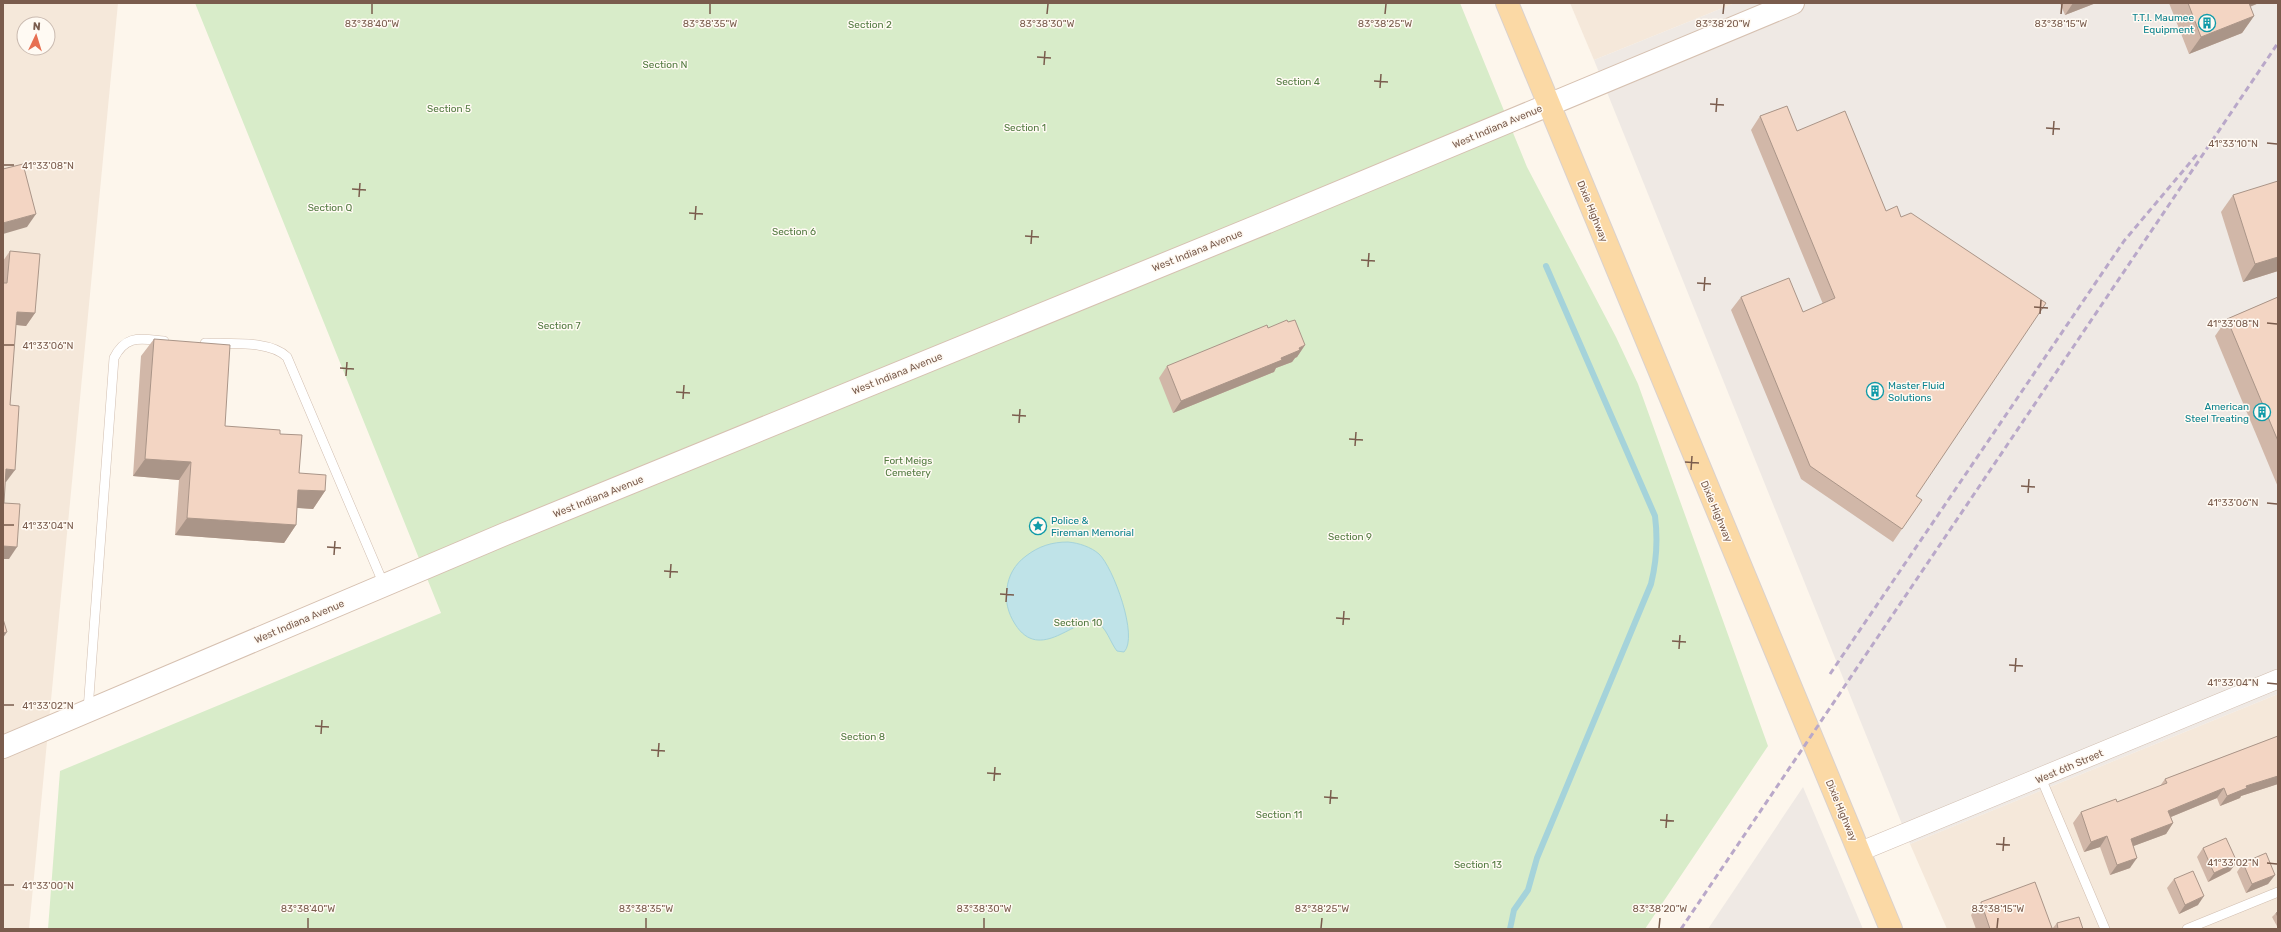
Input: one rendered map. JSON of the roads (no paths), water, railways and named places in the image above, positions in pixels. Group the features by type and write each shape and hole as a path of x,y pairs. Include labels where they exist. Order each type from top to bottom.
{"main road":[{"name":"Dixie Highway","path":"1507,3 1891,929"},
{"name":"West Indiana Avenue","path":"3,747 384,585 981,338 1270,221 1793,3"}],"street":[{"name":"West 6th Street","path":"1859,852 2278,679"}],"lane":[{"path":"88,711 114,358 119,348 128,341 138,339 176,341"},
{"path":"199,343 268,346 279,349 287,357 384,585"},
{"path":"2041,778 2105,929"},
{"path":"2187,929 2278,892"}],"water":[{"path":"1068,542 1076,543 1092,549 1105,561 1117,587 1126,618 1128,644 1124,652 1117,651 1103,627 1096,622 1088,622 1078,625 1057,636 1035,640 1025,635 1015,624 1009,611 1006,593 1009,579 1015,567 1022,559 1041,547"}],"waterway":[{"path":"1510,929 1514,910 1528,890 1537,858 1651,584 1655,567 1656,550 1655,516 1546,266"}],"railway":[{"path":"1681,929 2278,43"},
{"path":"1830,674 2124,241 2199,152"}],"place":[{"name":"T.T.I. Maumee Equipment","path":"2207,23"},
{"name":"Master Fluid Solutions","path":"1875,391"},
{"name":"American Steel Treating","path":"2262,412"},
{"name":"Police & Fireman Memorial","path":"1038,526"}],"park label":[{"name":"Section 2","path":"870,24"},
{"name":"Section N","path":"665,64"},
{"name":"Section 4","path":"1298,81"},
{"name":"Section 5","path":"449,108"},
{"name":"Section 1","path":"1025,127"},
{"name":"Section Q","path":"330,207"},
{"name":"Section 6","path":"794,231"},
{"name":"Section 7","path":"559,325"},
{"name":"Fort Meigs Cemetery","path":"908,466"},
{"name":"Section 9","path":"1350,536"},
{"name":"Section 10","path":"1078,622"},
{"name":"Section 8","path":"863,736"},
{"name":"Section 11","path":"1279,814"},
{"name":"Section 13","path":"1478,864"}]}
